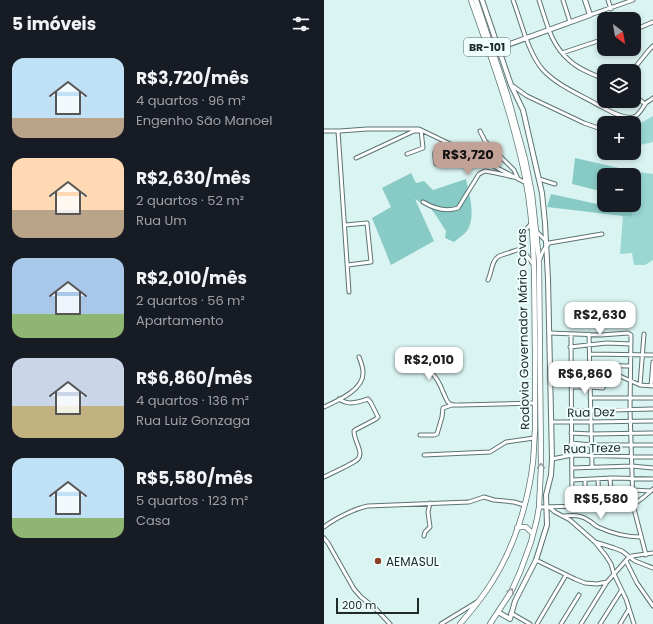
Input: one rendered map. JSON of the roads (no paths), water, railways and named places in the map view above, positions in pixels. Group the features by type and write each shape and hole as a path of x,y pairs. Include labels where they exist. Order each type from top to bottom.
{"highway":[{"name":"Rodovia Governador Mário Covas","path":"460,624 492,582 508,551 517,528 524,505 533,462 536,403 534,265 526,183 508,109 471,0"},
{"name":"Rodovia Governador Mário Covas","path":"476,0 518,131 530,182 539,260 541,467 539,507 531,542 525,560 514,585 490,624"},
{"path":"517,528 526,527 533,534"}],"main road":[{"path":"482,0 511,85 523,110 539,179 544,206 547,243 550,333 552,459 551,475 546,495 547,525 536,560 515,601 509,621 498,612"},
{"path":"499,48 590,15 585,0"},
{"path":"531,542 540,547"}],"street":[{"path":"513,0 533,55 542,69 554,80 612,112 627,117 636,116 645,104 653,98"},
{"path":"539,0 549,30 556,45 562,53 570,62 597,76"},
{"path":"563,0 570,22"},
{"path":"608,0 611,9"},
{"path":"590,15 611,9 631,0"},
{"path":"641,27 653,22"},
{"path":"562,53 597,41"},
{"path":"638,64 653,46"},
{"path":"511,85 527,96 597,128"},
{"path":"641,101 645,104"},
{"path":"324,131 415,128 446,142 526,183"},
{"path":"407,154 423,148 421,130"},
{"path":"356,158 414,131 421,130"},
{"path":"338,131 350,292"},
{"path":"480,131 485,141 514,170 518,179"},
{"path":"436,164 434,154 446,142"},
{"path":"422,202 432,207 441,209 452,210 458,208 479,174 485,171 518,179"},
{"path":"539,179 555,184"},
{"path":"345,225 367,223 371,262 348,265"},
{"path":"531,224 523,234 522,240 523,248 528,258 534,265"},
{"path":"536,230 547,243"},
{"path":"547,243 602,234"},
{"path":"539,260 547,243"},
{"path":"488,280 496,258 523,248"},
{"path":"550,333 628,333 631,336 630,421 633,505 646,555"},
{"path":"571,334 572,506"},
{"path":"589,334 592,467"},
{"path":"640,385 644,334"},
{"path":"570,347 607,343 631,344"},
{"path":"590,354 653,355"},
{"path":"324,407 339,400 355,389 361,382 363,372 359,357"},
{"path":"413,362 425,367 434,374 448,402 452,405"},
{"path":"604,367 640,385 652,386 653,362"},
{"path":"570,365 604,367 630,366"},
{"path":"571,387 603,388 604,367"},
{"path":"590,398 653,398"},
{"path":"324,477 359,458 360,454 355,440 354,431 378,417 368,399 354,403 339,400"},
{"path":"420,435 437,434 443,408 452,405 536,403"},
{"path":"571,411 653,409"},
{"name":"Rua Dez","path":"552,422 653,421"},
{"path":"572,433 653,433"},
{"path":"424,455 490,452 506,442 534,438"},
{"path":"572,443 591,445 653,445"},
{"name":"Rua Treze","path":"552,459 572,455 653,457"},
{"path":"572,468 632,466 653,468"},
{"path":"572,480 610,478 653,479"},
{"path":"610,478 612,506"},
{"path":"598,479 599,506"},
{"path":"585,480 585,506"},
{"path":"633,490 652,490"},
{"path":"539,507 633,505 652,490"},
{"path":"324,527 364,506 372,505 380,506 469,502 484,497 524,505"},
{"path":"424,536 425,532 430,527 428,512 430,503"},
{"path":"547,507 573,522 595,542 609,560 621,591 626,599 634,624"},
{"path":"563,516 579,516 603,529 628,536 641,537"},
{"path":"324,538 354,589 390,624"},
{"path":"595,542 622,551 641,564 653,568"},
{"path":"581,624 607,582 629,557 653,554"},
{"path":"536,560 585,583 597,584 607,582"},
{"path":"626,561 637,583 653,606"},
{"path":"537,624 566,574"},
{"path":"600,624 621,591"},
{"path":"561,624 579,595"},
{"path":"441,624 479,601"},
{"path":"620,624 629,609"},
{"path":"511,613 530,624"}],"place":[{"name":"AEMASUL","path":"378,561"}]}
